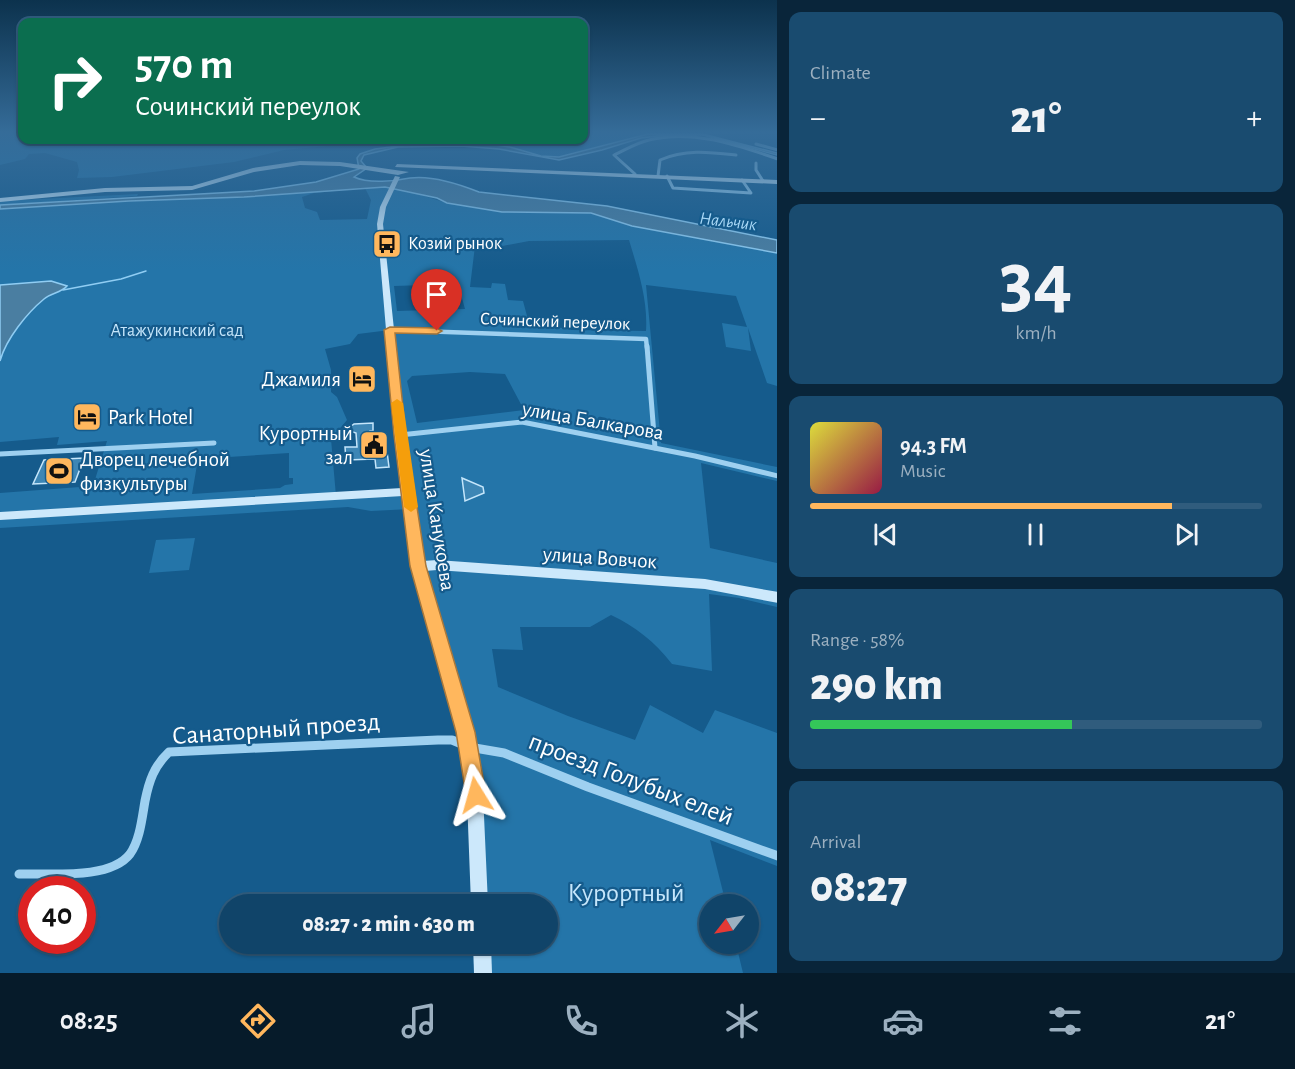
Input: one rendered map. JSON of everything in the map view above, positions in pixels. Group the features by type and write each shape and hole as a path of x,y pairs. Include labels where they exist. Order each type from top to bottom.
{"street":[{"path":"0,200 105,190 192,188 228,178"},
{"name":"улица Канукоева","path":"393,178 380,224 400,435 418,566 469,747 476,795 480,894"},
{"path":"668,178 673,188 751,193 742,180"},
{"path":"712,178 777,182"},
{"name":"Сочинский переулок","path":"390,330 646,340 655,448"},
{"name":"улица Балкарова","path":"400,435 522,422 655,448 777,476"},
{"path":"0,454 214,443"},
{"path":"0,516 409,492"},
{"name":"улица Вовчок","path":"418,566 436,565 705,584 777,598"},
{"name":"Санаторный проезд","path":"19,874 102,872 124,863 134,844 146,808 155,765 169,752 438,740 452,740 469,747"},
{"name":"проезд Голубых елей","path":"469,747 504,753 588,787 777,856"},
{"path":"482,954 483,973"}],"green space":[{"path":"365,186 398,188 447,203 502,212 591,213 632,226 777,253 777,386 767,383 748,328 751,351 726,347 722,323 747,327 736,296 646,285 661,443 777,467 777,481 701,463 710,548 777,563 777,607 709,594 712,671 672,664 644,635 611,615 590,627 520,627 523,650 492,649 498,687 635,740 650,705 703,733 715,710 777,733 777,866 710,840 724,894 699,894 699,954 738,954 743,973 483,973 482,954 558,954 558,894 480,894 478,818 411,509 371,511 348,507 0,528 0,493 93,486 107,441 57,445 59,437 0,442 0,209 244,197","holes":["365,188 371,200 367,219 320,220 317,212 305,208 302,197 314,193","629,240 644,296 646,331 530,327 523,301 508,300 505,284 492,283 491,288 470,287 475,246 497,247 529,241","458,284 465,309 397,311 394,286","390,330 409,492 336,496 331,439 347,420 337,397 331,392 331,370 325,349 350,344 358,334","470,372 505,374 524,410 417,423 407,381 412,376","289,453 289,478 293,478 293,484 280,488 192,494 198,459"]},
{"path":"138,194 137,196 0,205 0,201"},
{"path":"195,538 189,570 149,573 156,540"}],"shaded area":[{"path":"328,178 374,181 436,179 479,192 607,206 777,240 777,253 632,226 591,213 502,212 447,203 437,198 385,187 244,197 0,209 0,205 254,191"},
{"path":"51,281 67,286 37,305 12,335 0,361 0,285"}],"building":[{"name":"Курортный зал","path":"373,423 373,431 370,431 371,444 386,444 389,467 376,468 375,459 346,460 345,447 357,447 356,433 350,431 349,428 354,424"},
{"name":"Дворец лечебной физкультуры","path":"84,458 75,482 33,484 44,460"},
{"path":"462,478 483,487 484,493 465,501"}],"waterway":[{"path":"63,290 121,279 146,271"}],"slow traffic":[{"path":"397,403 411,507"}],"place":[{"name":"Козий рынок","path":"387,244"},
{"name":"Джамиля","path":"362,379"},
{"name":"Park Hotel","path":"87,417"},
{"name":"Курортный зал","path":"374,445"},
{"name":"Дворец лечебной физкультуры","path":"59,471"}],"route":[{"path":"437,331 390,330 400,435 418,566 465,732 474,772 476,795"}],"water label":[{"name":"Нальчик","path":"728,222"}],"park label":[{"name":"Атажукинский сад","path":"177,331"},
{"name":"Курортный","path":"626,893"}]}
